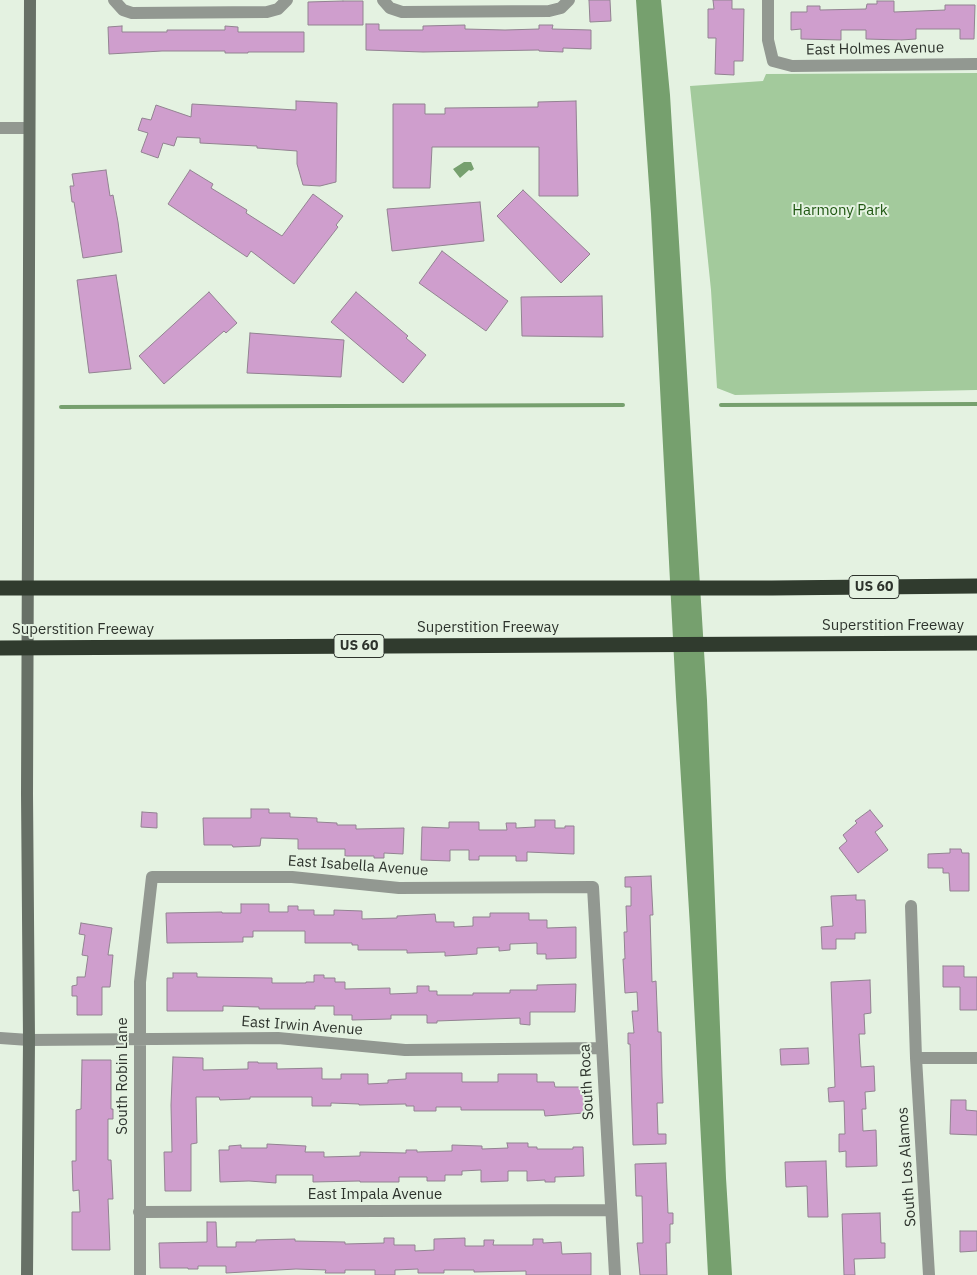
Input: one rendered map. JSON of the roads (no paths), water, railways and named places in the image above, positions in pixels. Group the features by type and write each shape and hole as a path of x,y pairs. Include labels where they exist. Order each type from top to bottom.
{"highway":[{"name":"US 60","path":"0,588 772,588 977,586"},
{"name":"Superstition Freeway","path":"0,648 977,643"}],"main road":[{"path":"27,1275 30,0"}],"street":[{"path":"114,0 123,10 132,13 196,6 266,12 278,9 287,0"},
{"path":"383,0 390,8 402,12 472,6 549,11 561,8 569,0"},
{"name":"East Holmes Avenue","path":"768,0 768,40 773,61 792,66 977,64"},
{"path":"0,128 29,128"},
{"name":"East Isabella Avenue","path":"152,877 292,877 398,888 593,887"},
{"name":"South Robin Lane","path":"140,1275 140,982 152,877"},
{"name":"South Roca","path":"593,887 615,1275"},
{"name":"South Los Alamos","path":"911,906 916,1058 930,1275"},
{"name":"East Irwin Avenue","path":"0,1038 29,1040 278,1038 405,1050 602,1048"},
{"path":"916,1058 977,1058"},
{"name":"East Impala Avenue","path":"139,1212 612,1210"}],"waterway":[{"path":"721,405 977,404"},
{"path":"61,407 623,405"}],"park label":[{"name":"Harmony Park","path":"840,211"}]}
